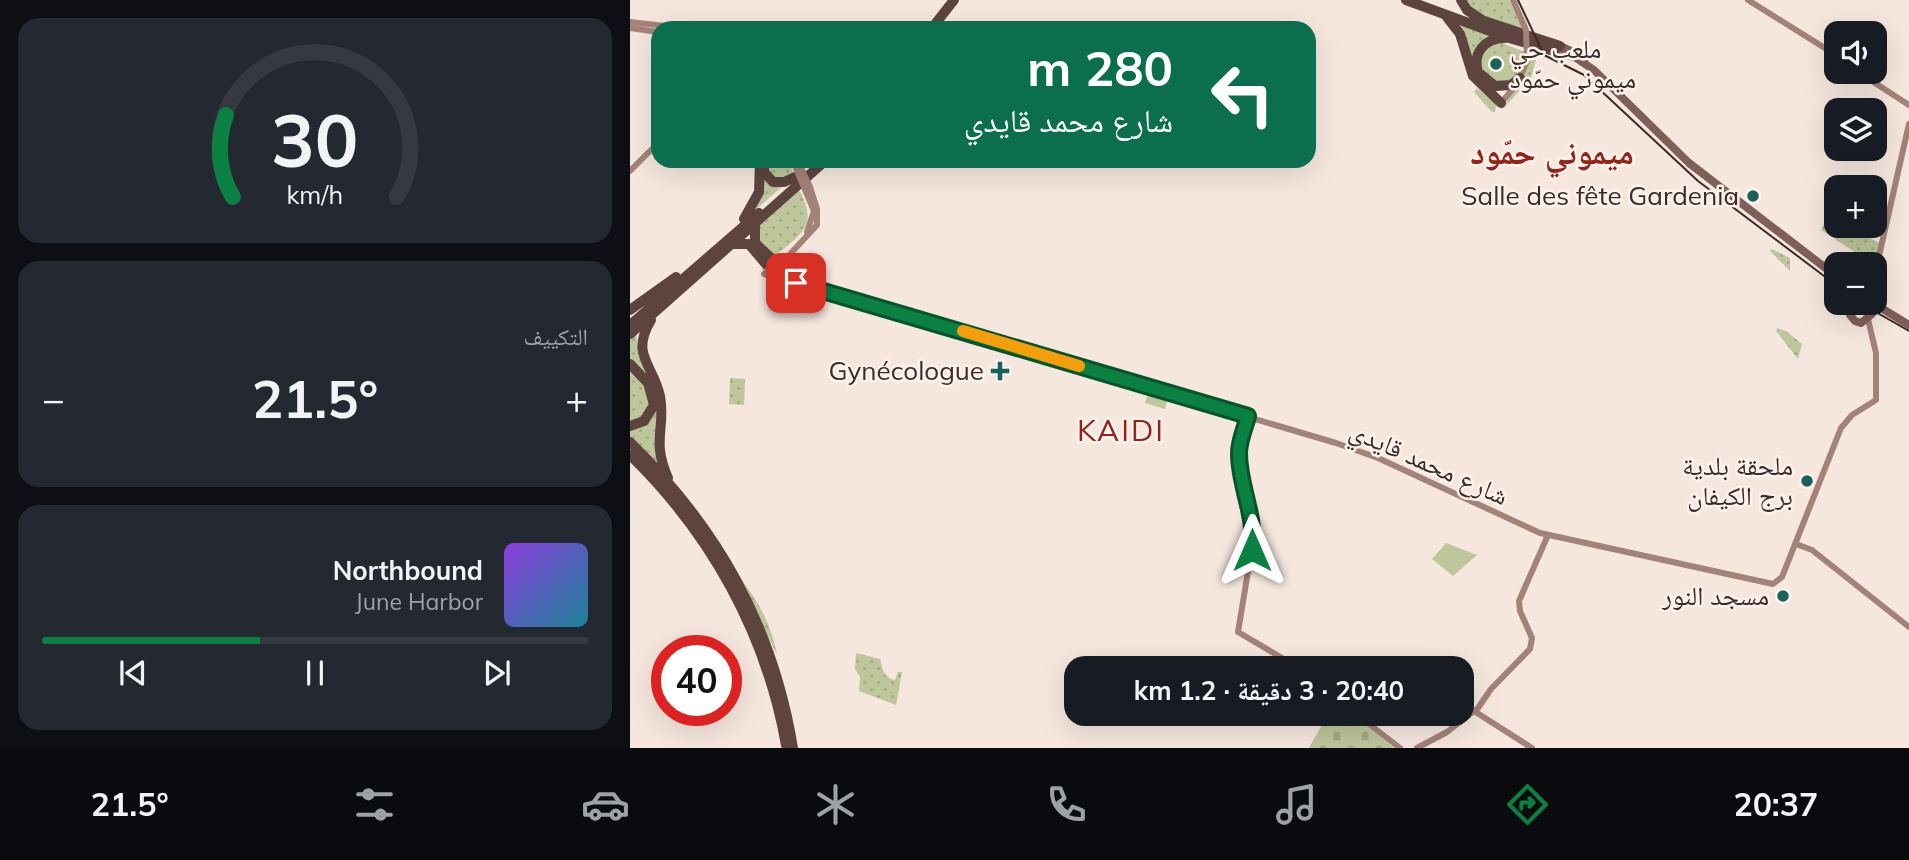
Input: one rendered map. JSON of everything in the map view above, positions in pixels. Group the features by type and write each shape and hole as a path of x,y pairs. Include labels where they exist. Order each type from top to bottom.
{"highway":[{"path":"938,21 954,0"},
{"path":"944,21 961,0"},
{"path":"1406,0 1509,38 1557,49"},
{"path":"1425,0 1557,49"},
{"path":"1461,0 1467,10 1482,20"},
{"path":"1444,13 1460,34 1473,76 1502,102"},
{"path":"1502,102 1483,83 1476,59 1481,47 1494,39 1509,38"},
{"path":"1478,72 1495,86 1511,85 1520,78"},
{"path":"731,240 757,198 761,185 761,168"},
{"path":"763,168 773,182 784,182 806,168"},
{"path":"630,310 756,223 816,168"},
{"path":"630,334 801,172"},
{"path":"756,223 755,243 771,265"},
{"path":"731,240 750,244 771,265"},
{"path":"630,325 708,256"},
{"path":"661,307 644,330 641,358 660,395 659,453 671,484"},
{"path":"630,364 648,383 654,405 644,421 630,426"},
{"path":"630,442 671,484 714,542 742,590 766,640 780,679 793,748"},
{"path":"630,455 683,512 731,586 768,671 787,748"}],"main road":[{"path":"1502,102 1520,78 1527,61 1527,30 1513,0"},
{"path":"1748,0 1824,48"},
{"path":"630,22 651,24"},
{"path":"630,28 651,31"},
{"path":"1557,49 1594,70 1689,163 1824,264"},
{"path":"1877,84 1909,105"},
{"path":"1880,252 1909,124"},
{"path":"630,172 651,150"},
{"path":"796,283 771,265 810,229 814,211 799,168"},
{"name":"شارع محمد قايدي","path":"771,265 777,278 1363,452 1548,536 1773,584 1782,577 1841,428 1852,415 1871,406 1876,400 1878,389 1873,331 1868,318"},
{"path":"1887,308 1909,318"},
{"path":"1887,313 1909,324"},
{"path":"1851,315 1868,318 1874,315"},
{"path":"1248,416 1239,454 1254,535 1238,632 1279,656"},
{"path":"1532,748 1474,711 1532,645 1519,601 1548,536"},
{"path":"1796,544 1812,550 1909,627"},
{"path":"1372,726 1400,748"},
{"path":"1417,748 1455,726"}],"green space":[{"path":"1462,0 1509,0 1524,28 1490,20"},
{"path":"1453,20 1497,36 1481,43 1478,81"},
{"path":"1497,41 1525,52 1519,75 1500,86 1477,67 1489,43"},
{"name":"ملعب حي ميموني حمّود","path":"1491,51 1510,66 1500,78 1481,63"},
{"path":"1531,54 1536,60 1531,78 1501,111 1524,75"},
{"path":"1477,88 1496,104 1495,112 1474,92"},
{"path":"769,168 791,168 794,174 774,180"},
{"path":"762,169 785,184 750,215"},
{"path":"799,190 808,218 804,229 793,241 773,255 760,247 758,227"},
{"path":"1833,238 1870,238 1879,243 1878,252 1855,252"},
{"path":"1772,249 1790,258 1790,271 1770,251"},
{"path":"1777,328 1786,331 1802,344 1798,359 1776,331"},
{"path":"636,334 639,350 655,388 662,469 630,437 630,429 655,406 630,361 630,339"},
{"path":"630,368 647,386 651,401 643,417 630,422"},
{"path":"730,378 745,379 744,405 729,404"},
{"path":"1148,392 1168,398 1165,409 1145,403"},
{"path":"1446,543 1477,555 1453,576 1432,559"},
{"path":"738,574 767,622 777,655"},
{"path":"856,653 880,659 884,672 891,679 895,680 898,672 902,672 896,705 859,691 860,677 855,669"},
{"path":"1321,726 1367,726 1394,748 1309,748"}],"tram line":[{"path":"1518,0 1544,55 1584,75 1698,181 1824,276"},
{"path":"1881,315 1909,331"}],"slow traffic":[{"path":"963,331 1079,366"}],"place":[{"name":"ملعب حي ميموني حمّود","path":"1496,64"},
{"name":"Salle des fête Gardenia","path":"1753,196"},
{"name":"Gynécologue","path":"1000,371"},
{"name":"ملحقة بلدية برج الكيفان","path":"1807,481"},
{"name":"مسجد النور","path":"1783,596"}],"district":[{"name":"ميموني حمّود","path":"1552,152"},
{"name":"KAIDI","path":"1121,431"}],"route":[{"path":"796,283 1248,416 1239,454 1241,476 1245,482 1252,516 1252,550"}]}
